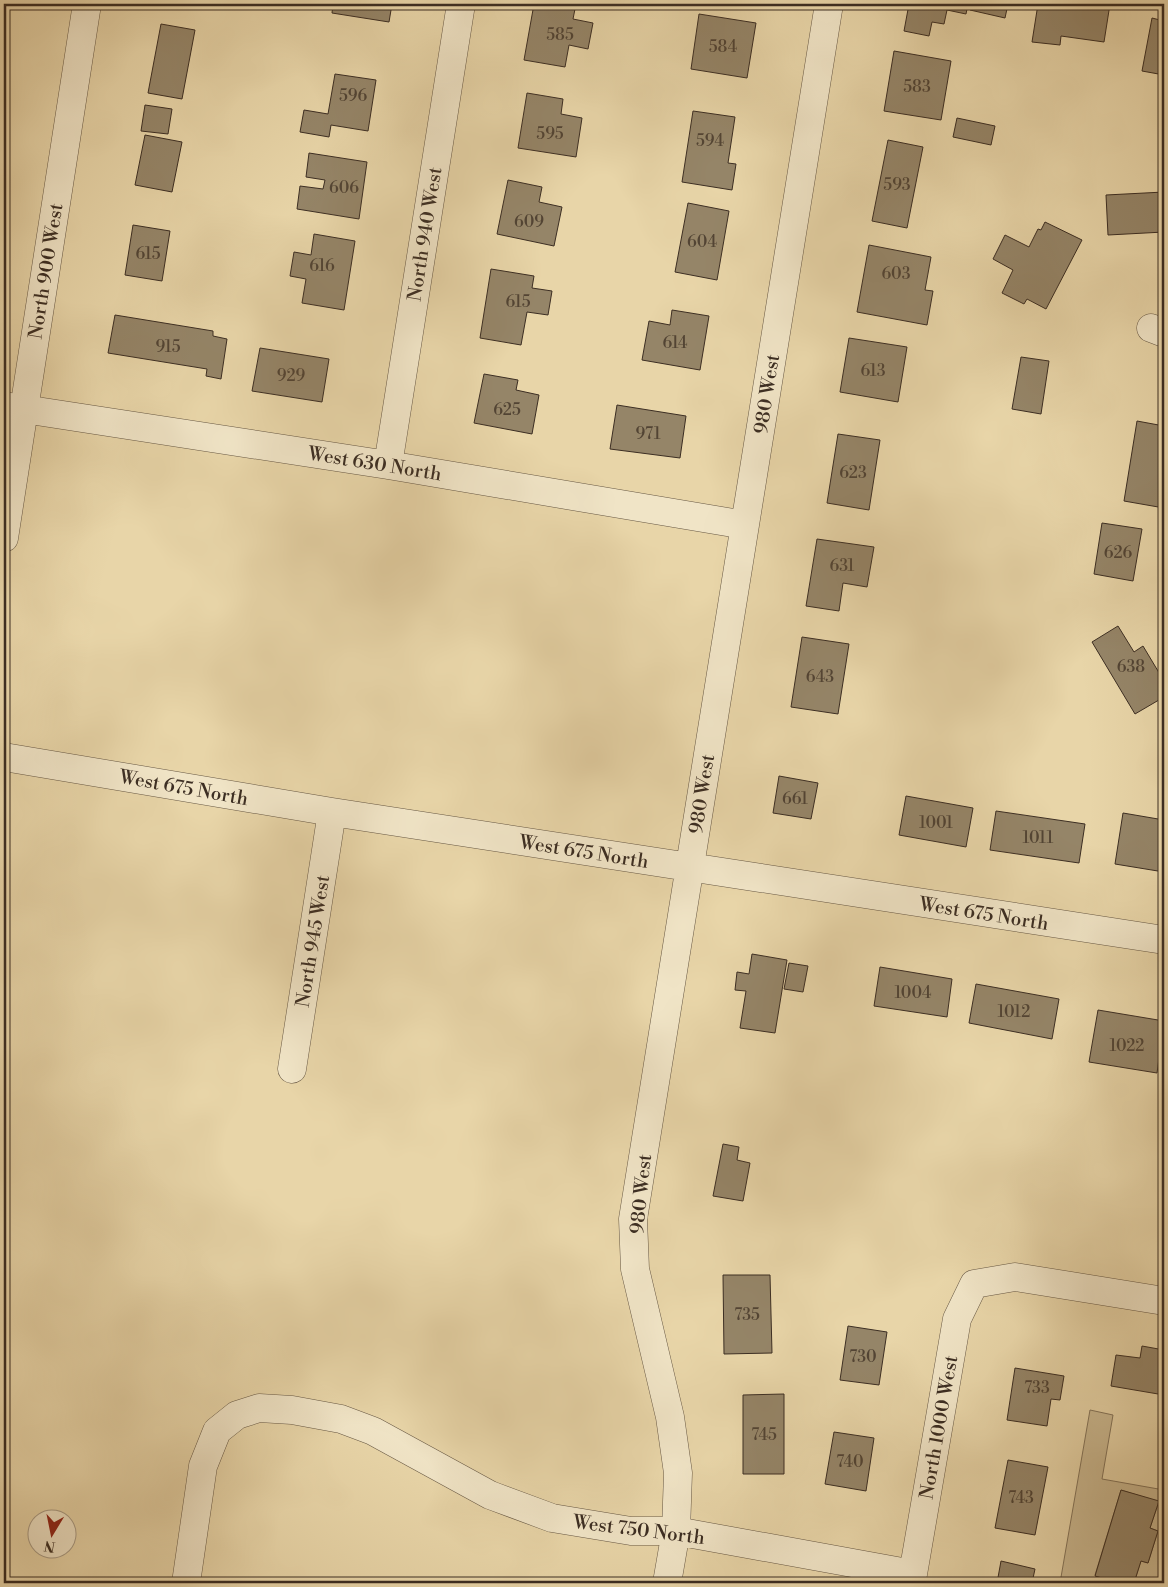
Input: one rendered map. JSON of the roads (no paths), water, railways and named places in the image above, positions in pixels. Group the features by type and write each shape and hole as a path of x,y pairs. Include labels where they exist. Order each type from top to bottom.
{"street":[{"name":"North 900 West","path":"4,538 13,408 87,4"},
{"name":"North 940 West","path":"388,465 461,4"},
{"name":"980 West","path":"667,1583 676,1531 678,1472 670,1417 635,1269 634,1219 829,4"},
{"name":"West 630 North","path":"13,408 388,465 745,525"},
{"name":"West 675 North","path":"4,757 332,812 1164,940"},
{"name":"North 945 West","path":"292,1069 332,812"},
{"name":"North 1000 West","path":"912,1574 957,1319 974,1284 1015,1277 1164,1301"},
{"name":"West 750 North","path":"186,1583 202,1466 217,1432 237,1416 259,1408 292,1410 341,1420 373,1430 490,1495 552,1518 631,1531 676,1531 912,1574"}]}
